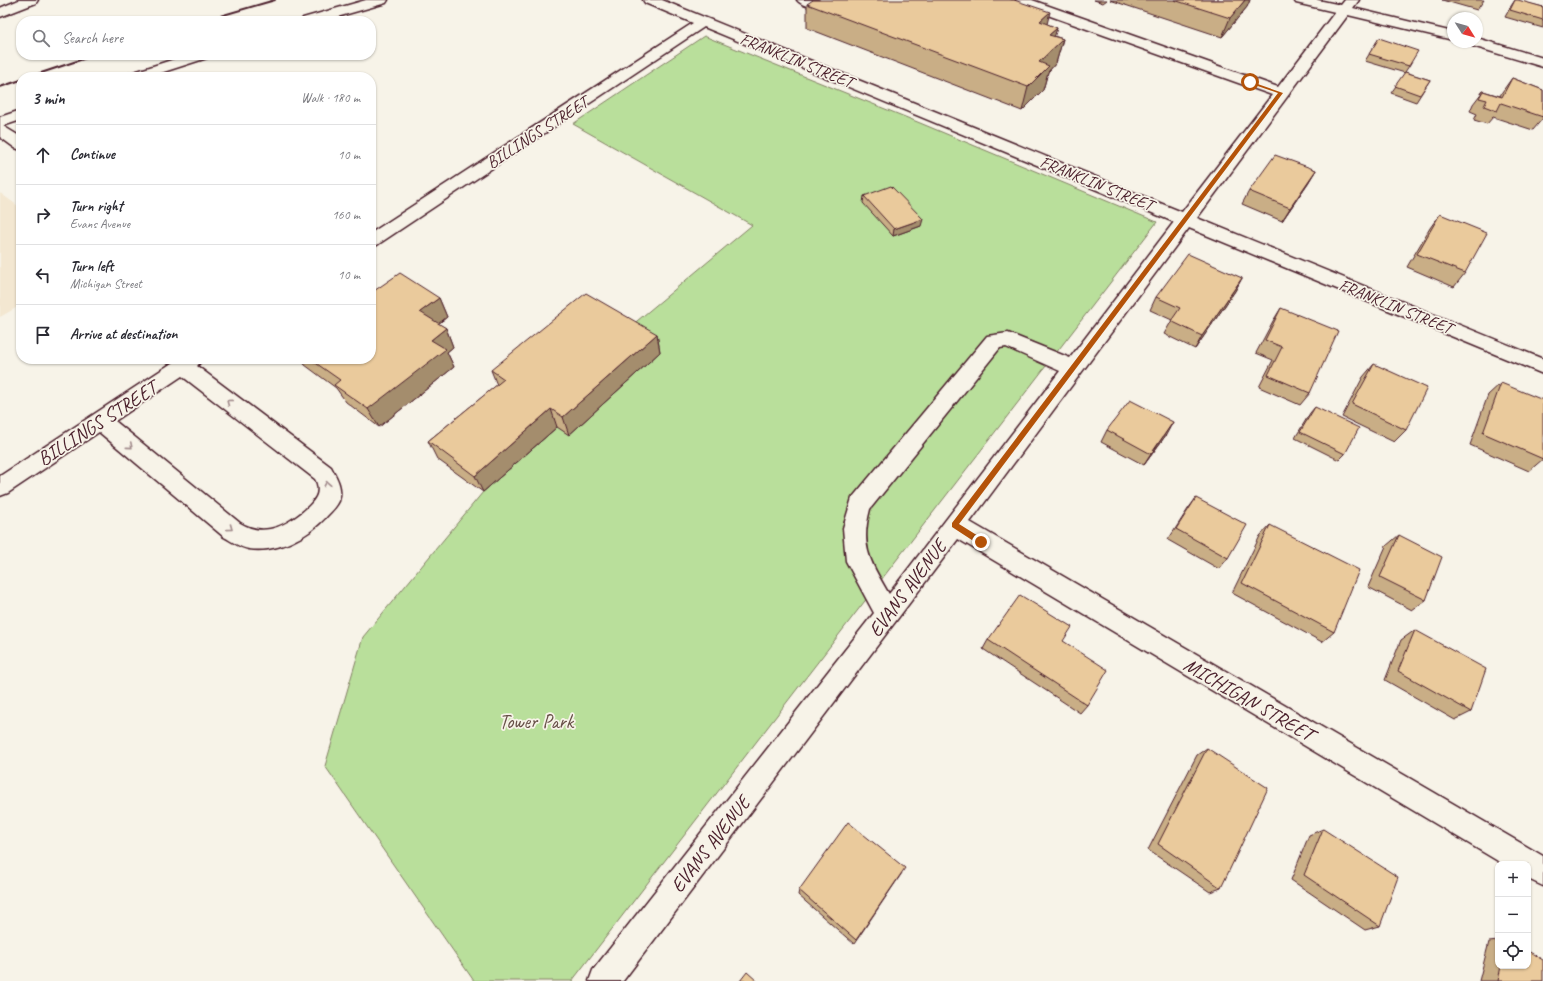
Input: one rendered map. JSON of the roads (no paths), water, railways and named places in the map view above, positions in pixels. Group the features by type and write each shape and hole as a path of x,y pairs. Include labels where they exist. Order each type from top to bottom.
{"street":[{"path":"0,13 31,0"},
{"path":"325,16 381,0"},
{"name":"FRANKLIN STREET","path":"650,0 1543,367"},
{"path":"1019,0 1281,93"},
{"path":"1301,0 1348,5 1447,34"},
{"name":"EVANS AVENUE","path":"604,981 888,614 1348,5"},
{"name":"BILLINGS STREET","path":"376,238 703,22"},
{"path":"1483,45 1543,63"},
{"path":"149,72 186,60"},
{"path":"0,122 16,117"},
{"path":"0,130 16,141"},
{"path":"888,614 858,561 854,528 860,505 994,341 1008,340 1073,368"},
{"name":"BILLINGS STREET","path":"0,487 186,364"},
{"path":"100,421 232,530 248,539 271,539 295,530 313,516 328,500 329,484 324,473 189,364"},
{"name":"MICHIGAN STREET","path":"955,525 1543,872"}],"railway":[{"path":"220,16 275,0"},
{"path":"44,72 80,60"},
{"path":"0,87 16,82"}],"park label":[{"name":"Tower Park","path":"536,721"}]}
